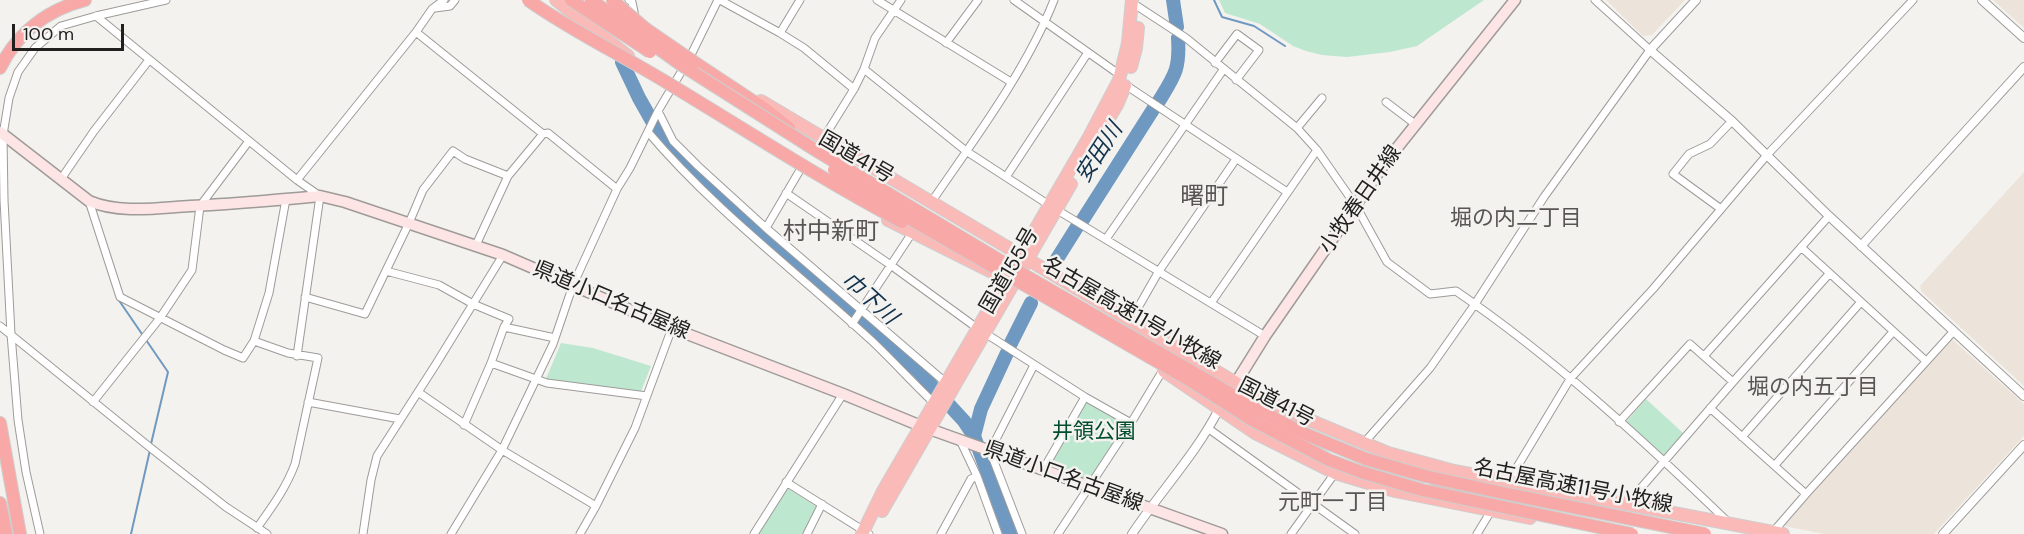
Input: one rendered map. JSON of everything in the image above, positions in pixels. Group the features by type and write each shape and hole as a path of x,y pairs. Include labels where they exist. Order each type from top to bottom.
{"highway":[{"path":"0,68 14,45 38,21 65,6 85,0"},
{"path":"528,0 557,20 663,80 855,197 936,241 963,250"},
{"name":"国道41号","path":"556,0 671,90 801,170 912,233 1009,281 1163,370 1255,434 1335,472 1395,491 1604,533"},
{"path":"571,0 764,127 963,250"},
{"name":"名古屋高速11号小牧線","path":"591,0 680,64 817,151 1016,271 1257,409 1334,447 1366,459 1452,482 1706,534"},
{"path":"611,0 646,29 765,109 817,151"},
{"name":"国道41号","path":"611,0 690,57 823,139 932,201 1283,410 1388,453 1454,471 1778,533"},
{"name":"国道155号","path":"866,533 883,491 925,427 941,395 981,331 1052,207 1117,105 1121,80 1136,48 1134,2"},
{"name":"名古屋高速11号小牧線","path":"963,250 1191,381 1252,420 1329,460 1449,497 1632,534"},
{"path":"1191,381 1292,437 1344,459 1466,492 1677,534"},
{"path":"0,423 20,534"},
{"path":"0,503 6,534"}],"main road":[{"name":"小牧春日井線","path":"1219,409 1265,336 1415,124 1515,0"},
{"name":"県道小口名古屋線","path":"2,133 89,201 100,206 116,208 200,206 321,196 476,245 672,328 925,427 1222,534"}],"street":[{"path":"40,534 26,472 18,420 11,334 2,200 2,133 9,98 18,72 35,48 61,26 166,0"},
{"path":"297,180 432,9 444,0"},
{"path":"432,9 450,6 455,0"},
{"path":"629,0 632,3 635,17"},
{"path":"451,534 502,450 555,338 573,285 616,189 690,57 719,0 804,48 854,89"},
{"path":"780,33 800,0"},
{"path":"877,0 1011,82"},
{"path":"823,139 854,89 875,38 901,0"},
{"path":"946,43 978,0"},
{"path":"1014,0 1121,80 1287,192"},
{"path":"932,201 1011,82 1045,24 1054,0"},
{"path":"1595,0 1731,121 1829,216 2024,396"},
{"path":"1363,444 1418,382 1475,304 1544,197 1650,50 1696,0"},
{"path":"1508,482 1570,380 1653,289 1767,156 1913,0"},
{"path":"1982,0 2024,38"},
{"path":"1134,2 1186,38 1297,128 1317,150 1356,206 1387,262 1430,294 1456,291 1533,348 1664,460 1730,524"},
{"path":"96,16 297,180 321,196 297,356"},
{"path":"416,32 543,134 548,133 616,189"},
{"path":"1215,63 1237,34 1259,50 1236,80"},
{"path":"1006,177 1087,54"},
{"path":"61,179 94,131 149,60"},
{"path":"1861,246 2024,67"},
{"path":"864,69 966,151 1052,207 1265,336"},
{"path":"1106,239 1223,70"},
{"path":"1297,128 1322,98"},
{"path":"1386,102 1415,124"},
{"path":"658,111 674,141 766,228 862,310 941,395"},
{"path":"1721,209 1673,174 1689,154 1710,144 1731,121"},
{"path":"648,132 691,179 756,240 872,341 941,395"},
{"path":"476,245 508,176 543,134"},
{"path":"93,402 160,318 192,270 200,206 249,141"},
{"path":"1211,303 1317,150"},
{"path":"305,297 365,314 423,190 453,151 465,159 508,176"},
{"path":"1131,320 1159,271 1236,159"},
{"path":"766,228 801,170"},
{"path":"786,194 981,331 1085,397 1131,423"},
{"path":"89,201 120,297 243,358 254,341 269,293 286,200"},
{"path":"1704,355 1829,216"},
{"path":"852,324 912,233"},
{"path":"1801,247 1926,362"},
{"path":"363,534 377,456 502,255"},
{"path":"386,271 439,285 473,304 509,319 464,425"},
{"path":"1629,505 1664,460 1829,274"},
{"path":"1742,437 1860,303"},
{"path":"0,326 226,507 267,534"},
{"path":"504,327 555,338"},
{"path":"580,534 635,428 672,328"},
{"path":"1778,533 1806,494 1953,332"},
{"path":"1775,465 1892,333"},
{"path":"254,341 297,356 318,358 295,464 282,494 257,528"},
{"path":"1619,422 1690,344 1733,382"},
{"path":"491,363 547,383 647,396"},
{"path":"1022,534 990,451 1034,364"},
{"path":"1058,534 1163,370"},
{"path":"418,392 502,450 596,506"},
{"path":"754,534 843,394"},
{"path":"1043,470 1085,397"},
{"path":"308,402 400,419"},
{"path":"1710,408 1806,494"},
{"path":"1132,534 1209,429 1219,409"},
{"path":"1209,429 1355,534"},
{"path":"960,440 977,476 998,534"},
{"path":"1943,534 2024,445"},
{"path":"1291,534 1335,472"},
{"path":"941,534 971,479 977,476"},
{"path":"786,482 866,533"},
{"path":"807,534 822,504"},
{"path":"1477,534 1491,511"}],"shaded area":[{"path":"1606,0 1685,0 1652,35 1643,36"},
{"path":"1993,0 2024,0 2024,28"},
{"path":"2024,172 2024,386 1921,291 1920,286"},
{"path":"1949,340 1953,340 2024,404 2024,436 1934,534 1824,534 1784,526 1783,523"}],"green space":[{"path":"1219,0 1484,0 1417,46 1347,57 1322,55 1293,46 1260,24 1225,13"},
{"path":"561,343 593,348 651,366 640,394 545,381"},
{"name":"井領公園","path":"1085,397 1131,423 1090,487 1043,470"},
{"path":"1646,399 1683,433 1663,456 1626,422"},
{"path":"787,488 817,507 804,534 758,534"}],"waterway":[{"name":"安田川","path":"1173,0 1177,27"},
{"path":"1214,0 1222,17 1254,26 1285,46"},
{"name":"安田川","path":"1159,101 1177,65 1178,38"},
{"name":"巾下川","path":"622,62 652,121 686,162 771,242 918,371 964,421 974,436 1010,534"},
{"name":"安田川","path":"1082,221 1154,108"},
{"name":"安田川","path":"1055,262 1077,227"},
{"path":"118,299 168,372 151,444"},
{"name":"安田川","path":"1010,345 1031,303"},
{"name":"安田川","path":"974,436 981,409 1007,353"},
{"path":"131,534 150,450"}],"district":[{"name":"曙町","path":"1204,198"},
{"name":"堀の内二丁目","path":"1516,219"},
{"name":"村中新町","path":"831,233"},
{"name":"堀の内五丁目","path":"1813,388"},
{"name":"元町一丁目","path":"1333,503"}]}
